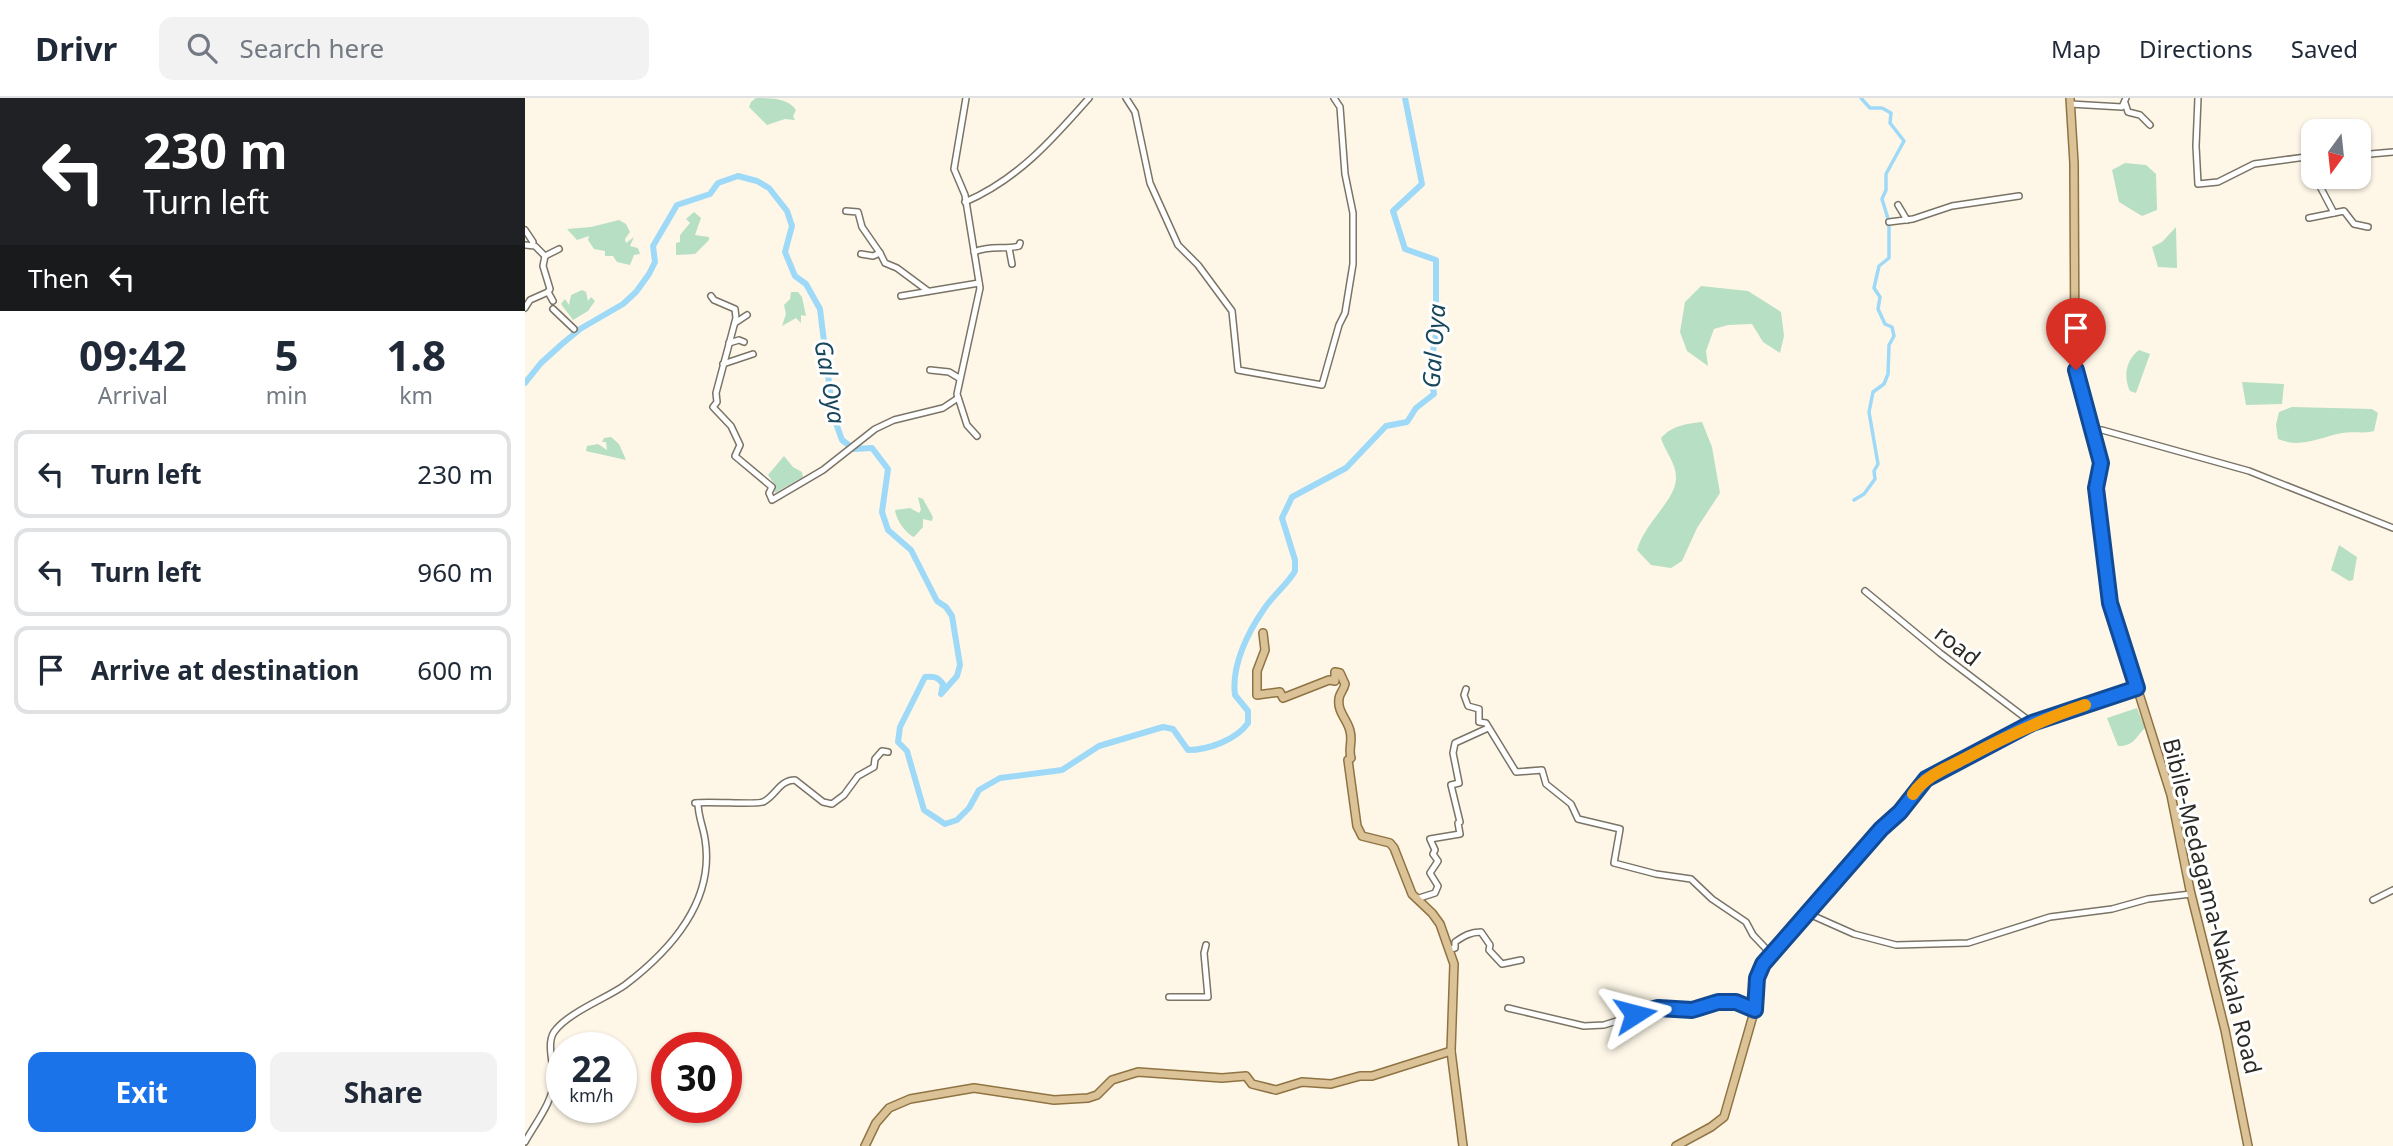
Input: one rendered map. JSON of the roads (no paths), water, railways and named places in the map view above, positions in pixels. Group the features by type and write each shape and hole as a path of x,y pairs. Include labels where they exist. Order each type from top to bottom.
{"main road":[{"name":"Bibile-Medagama-Nakkala Road","path":"2070,101 2074,163 2075,362 2101,463 2096,488 2110,603 2171,795 2191,894 2225,1030 2248,1146"},
{"path":"1263,633 1265,650 1257,671 1257,695 1280,692 1283,698 1329,680 1335,681 1335,672 1340,673 1345,684 1339,696 1338,708 1350,728 1348,751 1351,758 1348,760 1357,826 1363,836 1390,843 1394,848 1416,899 1432,913 1450,948 1456,976 1451,1051 1463,1146"},
{"path":"1676,1146 1711,1127 1724,1116 1755,1010 1757,978 1763,964 1881,829 1900,812 1922,782 2032,723 2137,688"},
{"path":"865,1146 876,1123 888,1108 910,1099 974,1088 1054,1100 1088,1098 1097,1095 1112,1080 1137,1072 1221,1078 1246,1076 1252,1084 1276,1090 1302,1083 1331,1084 1360,1076 1372,1076 1451,1051"}],"street":[{"path":"967,98 954,163 965,202 979,283 975,315 959,378 958,398 967,425 977,436"},
{"path":"965,202 986,193 1025,167 1053,140 1089,98"},
{"path":"1126,98 1138,124 1150,183 1178,245 1198,265 1232,311 1238,370 1322,385 1345,313 1353,264 1352,204 1345,174 1340,107 1334,98"},
{"path":"2199,98 2196,146 2198,184 2218,182 2254,164 2301,159"},
{"path":"2070,101 2122,107 2126,101"},
{"path":"2126,101 2129,112 2140,115 2150,125"},
{"path":"2371,154 2393,152"},
{"path":"2321,189 2334,214"},
{"path":"1889,222 1907,220 1941,208 2019,196"},
{"path":"1898,205 1907,220"},
{"path":"846,211 858,212 862,227 885,263 897,268 928,291"},
{"path":"2309,218 2344,211 2354,225 2368,227"},
{"path":"525,230 533,242 528,245 545,256"},
{"path":"974,252 998,246 1009,248 1019,246 1020,243"},
{"path":"1009,248 1012,264"},
{"path":"545,256 559,249"},
{"path":"861,254 873,256 880,253"},
{"path":"545,256 543,266 550,289 548,292 553,301"},
{"path":"901,296 979,283"},
{"path":"525,308 530,300 548,292"},
{"path":"711,296 735,309 735,323 723,364 717,402 713,407 733,431 740,445 735,456 772,487 769,493 772,500 823,470 861,440 894,420 941,409 958,398"},
{"path":"553,309 574,329"},
{"path":"735,323 747,315"},
{"path":"729,343 739,340 744,342"},
{"path":"723,364 753,355"},
{"path":"930,370 949,372 959,378"},
{"path":"2091,430 2102,430 2249,471 2393,528"},
{"name":"road","path":"1864,591 2032,723"},
{"path":"1466,689 1464,695 1468,706 1479,709 1479,722 1486,723 1516,772 1542,770 1546,784 1571,804 1579,818 1620,829 1614,863 1656,874 1691,879 1712,899 1746,922 1753,935 1772,955"},
{"path":"1416,899 1435,893 1438,886 1430,873 1438,861 1433,854 1435,850 1430,839 1459,834 1460,822 1451,785 1459,783 1453,753 1455,743 1488,728"},
{"path":"525,1142 554,1083 551,1045 554,1032 595,1000 625,985 674,938 697,905 706,868 705,838 696,803 724,801 758,804 765,802 781,785 795,780 823,802 832,804 845,795 858,776 874,768 875,759 882,751 888,751"},
{"path":"2373,900 2393,890"},
{"path":"1809,914 1854,934 1896,945 1968,943 2050,917 2191,894"},
{"path":"1450,948 1455,948 1455,942 1471,932 1481,932 1489,944 1489,950 1502,964 1521,960"},
{"path":"1170,997 1208,997 1204,953 1206,945"},
{"path":"1509,1008 1584,1026 1604,1025 1658,1008 1692,1010 1712,1002 1736,1002 1755,1010"}],"waterway":[{"name":"Gal Oya","path":"525,383 541,363 580,329 623,304 636,292 655,262 653,246 677,205 710,194 718,183 738,176 757,181 769,188 787,211 792,226 785,252 795,276 806,284 820,309 833,415 842,440 854,449 872,448 888,469 882,512 888,530 911,550 937,601 946,607 952,616 960,665 957,676 941,694 943,684 935,678 925,677 900,727 898,742 907,751 924,810 945,824 957,820 969,808 979,790 1000,778 1062,770 1099,746 1163,727 1173,729 1188,750 1213,746 1229,739 1248,723 1248,711 1235,695 1238,661 1252,628 1295,571 1295,560 1282,518 1292,497 1346,468 1386,426 1407,422 1416,408 1434,394 1430,369 1436,334 1436,260 1405,249 1393,211 1422,184 1405,98"},
{"path":"1854,500 1864,494 1875,479 1874,471 1878,464 1869,412 1873,392 1884,384 1888,374 1889,345 1894,336 1892,327 1885,324 1878,309 1880,297 1874,288 1879,266 1889,258 1889,222 1882,199 1886,190 1886,174 1904,141 1890,123 1891,113 1882,108 1870,108 1861,98"}]}
